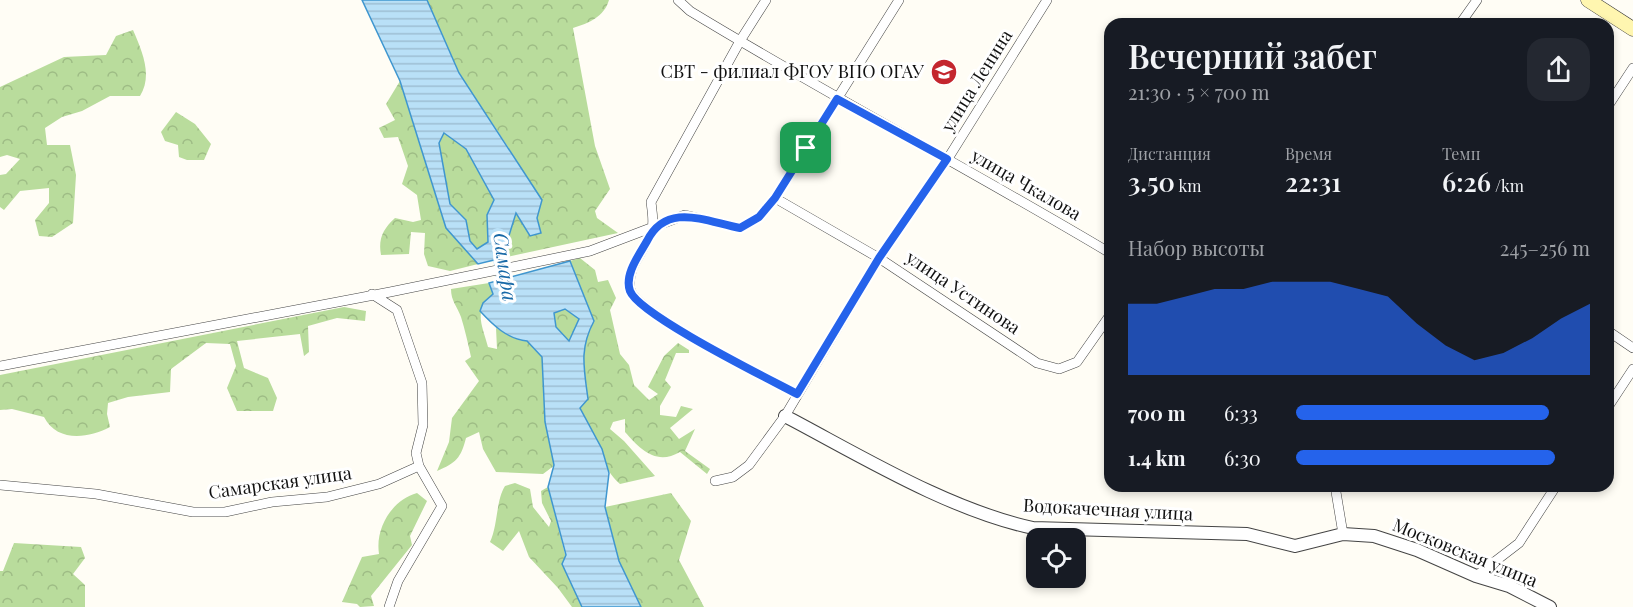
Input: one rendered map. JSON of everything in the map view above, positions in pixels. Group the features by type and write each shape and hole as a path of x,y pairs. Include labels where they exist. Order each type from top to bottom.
{"main road":[{"path":"1588,0 1633,29"}],"street":[{"name":"улица Чкалова","path":"678,0 740,41 837,99 986,179 1104,250"},
{"path":"766,0 740,41 651,202 652,229 629,274 630,291 637,301 680,331 797,394"},
{"path":"0,366 390,292 590,251 652,229 661,222 685,215 740,228 759,217 775,198 899,0"},
{"name":"улица Ленина","path":"715,481 733,477 749,465 785,416 879,258 947,159 1047,0"},
{"path":"1464,18 1477,0"},
{"path":"1614,97 1633,68"},
{"name":"улица Устинова","path":"775,198 879,258 1037,363 1059,369 1077,362 1104,324"},
{"path":"372,294 397,310 422,383 423,425 416,453 419,466 442,506 398,581 389,607"},
{"path":"1614,335 1633,348"},
{"path":"1614,398 1633,369"},
{"name":"Водокачечная улица","path":"785,416 908,480 1006,522 1024,526 1247,534 1295,546 1343,534"},
{"name":"Самарская улица","path":"0,485 96,494 193,512 225,512 272,501 327,497 379,484 419,466"},
{"path":"1336,492 1343,534"},
{"path":"1476,576 1519,543 1552,492"},
{"name":"Московская улица","path":"1343,534 1374,536 1417,550 1476,576 1509,586 1550,607"}],"green space":[{"path":"427,0 609,0 600,15 573,28 595,146 610,189 595,211 597,218 618,233 502,258 516,212 537,218 536,203 520,166 455,66"},
{"path":"133,30 143,55 146,71 146,80 140,96 110,96 82,111 62,117 45,128 47,145 70,145 76,175 73,223 52,237 39,236 35,220 49,203 49,188 20,191 4,210 0,207 0,175 6,174 20,159 7,155 0,157 0,87 64,57 106,55 116,36"},
{"path":"400,81 446,228 478,264 450,271 428,266 424,254 425,233 411,232 409,254 381,255 382,235 395,218 413,222 421,220 417,195 402,184 408,166 398,137 384,138 379,128 395,120 386,104"},
{"path":"176,112 195,124 211,144 204,160 187,160 179,157 178,145 165,141 161,132"},
{"path":"444,132 466,149 494,200 487,215 488,242 477,249 470,241 466,220 450,204 439,143"},
{"path":"580,258 595,270 598,282 608,280 616,298 610,310 620,354 629,365 634,385 649,400 658,394 648,387 664,356 678,343 689,350 689,353 676,353 665,380 671,387 660,406 660,415 676,417 681,406 693,409 670,428 679,439 695,429 685,451 710,469 707,474 680,452 663,457 649,454 625,432 625,419 613,422 610,429 624,441 655,476 620,484 608,469 580,408 588,399 584,350 594,320 570,261"},
{"path":"489,283 493,294 481,312 488,347 497,349 496,328 519,340 527,341 542,357 545,369 543,394 555,465 543,474 496,472 483,449 479,432 466,438 460,455 449,465 437,471 449,442 452,418 479,381 465,361 471,357 451,289"},
{"path":"344,307 366,311 365,321 337,318 308,326 309,352 304,356 300,334 237,341 244,368 268,378 277,398 273,411 237,411 227,388 236,366 230,344 206,343 171,369 170,392 128,397 108,403 107,414 110,427 92,434 73,436 65,434 57,431 44,417 12,409 0,410 0,375"},
{"path":"565,309 579,319 570,342 556,327 554,313"},
{"path":"515,483 530,489 533,507 549,527 551,521 542,503 541,491 548,487 573,586 582,607 572,607 529,557 519,531 503,551 490,542 502,492 505,486"},
{"path":"417,493 427,501 410,536 412,545 371,596 374,606 360,607 357,604 342,602 362,557 379,554 380,534 387,516 400,502"},
{"path":"671,493 691,521 679,560 704,607 641,607 619,561 605,507"},
{"path":"14,543 81,547 85,558 73,574 85,585 85,607 0,607 0,571 3,571"}],"water":[{"path":"362,0 427,0 459,73 542,200 537,218 541,233 530,236 516,213 502,258 478,264 446,228 400,81","holes":["444,133 466,149 494,200 487,215 488,242 477,249 470,241 466,220 450,204 439,143"]},
{"path":"570,261 594,321 584,350 588,399 580,408 602,449 609,473 605,507 619,561 641,607 582,607 562,564 566,555 548,487 554,465 545,422 542,357 527,341 507,334 480,311 483,303 493,294 489,283","holes":["565,309 579,319 569,341 556,327 554,313"]}],"waterway":[{"name":"Самара","path":"498,236 507,299"}],"place":[{"name":"СВТ - филиал ФГОУ ВПО ОГАУ","path":"944,72"}],"route":[{"path":"837,99 947,159 879,258 797,394 680,331 637,301 630,291 629,274 652,229 661,222 685,215 740,228 759,217 775,198 806,148 837,99"}]}
